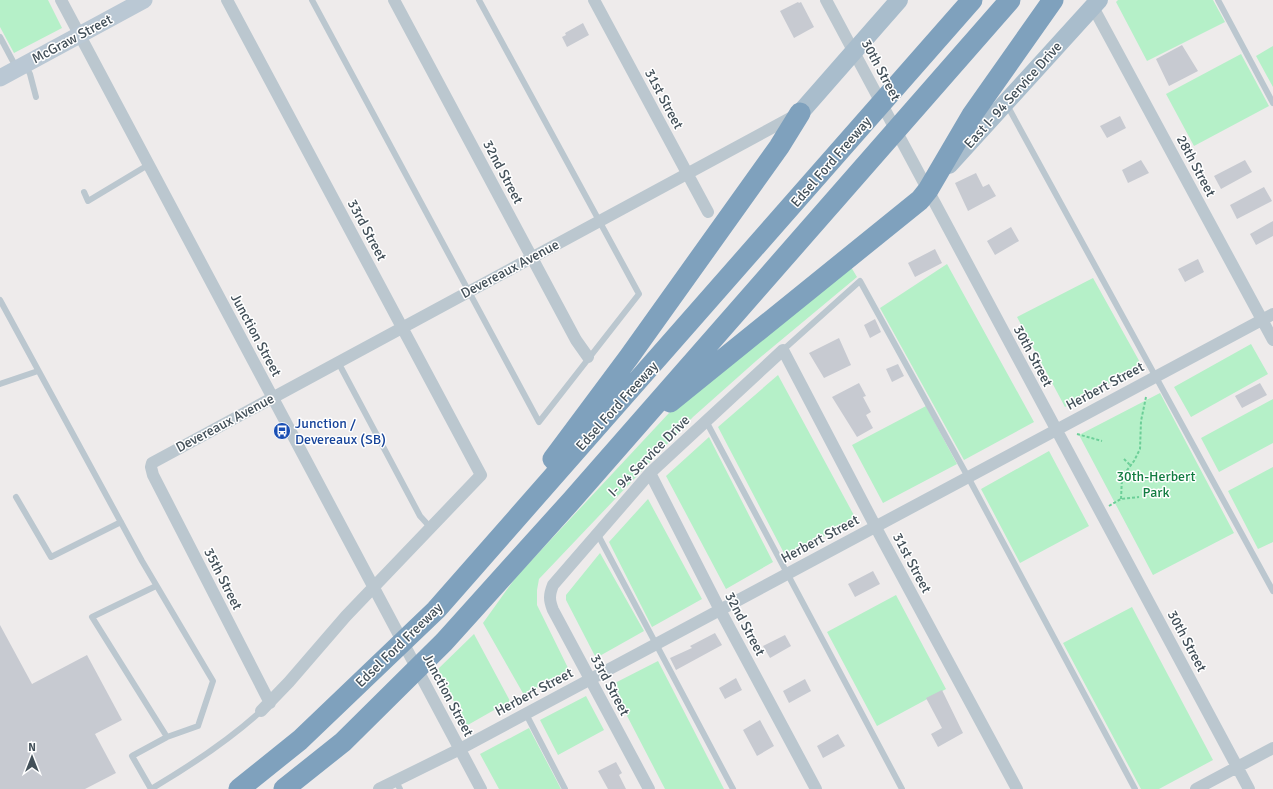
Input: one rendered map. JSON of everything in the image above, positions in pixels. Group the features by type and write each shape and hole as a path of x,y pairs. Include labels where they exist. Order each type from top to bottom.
{"highway":[{"name":"Edsel Ford Freeway","path":"239,789 300,740 419,628 615,408 972,0"},
{"name":"Edsel Ford Freeway","path":"284,789 343,742 444,642 632,431 1010,0"},
{"path":"632,431 664,407 777,314 918,202 928,190 972,115 1052,0"},
{"path":"529,504 549,465 634,351 765,166 800,113"}],"main road":[{"name":"Devereaux Avenue","path":"800,113 899,0"},
{"name":"East I- 94 Service Drive","path":"928,190 1096,3"}],"street":[{"name":"Junction Street","path":"61,0 481,789"},
{"name":"McGraw Street","path":"0,78 144,0"},
{"name":"33rd Street","path":"227,0 481,475 430,527"},
{"name":"32nd Street","path":"394,0 576,340 588,357"},
{"name":"31st Street","path":"594,0 708,212"},
{"name":"30th Street","path":"826,0 1055,430 1249,789"},
{"name":"28th Street","path":"1096,3 1273,340"},
{"name":"Devereaux Avenue","path":"151,467 155,460 800,113"},
{"name":"Herbert Street","path":"379,789 398,785 460,749 590,679 1273,314"},
{"name":"31st Street","path":"783,350 875,526 1017,789"},
{"name":"I- 94 Service Drive","path":"550,594 553,585 650,473 783,350"},
{"name":"35th Street","path":"151,467 153,475 265,707"},
{"name":"32nd Street","path":"650,473 720,610 816,789"},
{"path":"265,707 346,616 430,527"},
{"name":"33rd Street","path":"550,594 550,602 553,610 649,789"},
{"path":"1196,789 1273,748"}],"lane":[{"path":"312,0 539,422 588,357 639,294 479,0"},
{"path":"1218,0 1273,103"},
{"path":"0,37 21,66 30,74 36,97"},
{"path":"1006,102 1273,591"},
{"path":"84,192 88,201 148,165"},
{"path":"783,350 860,281 968,477 1135,789"},
{"path":"0,300 120,522 156,586 213,681 198,726 166,737 132,756 151,789 203,758 265,707"},
{"path":"338,362 420,516 430,527"},
{"path":"0,384 38,371"},
{"path":"706,421 902,789"},
{"path":"16,497 51,556 120,522"},
{"path":"597,533 733,789"},
{"path":"156,586 92,617 166,737"},
{"path":"526,714 565,789"}],"path":[{"path":"1121,499 1122,476 1140,449 1141,421 1146,397"},
{"path":"1077,434 1102,441"},
{"path":"1124,459 1130,465"},
{"path":"1099,511 1121,499 1139,497"}],"green space":[{"path":"0,0 48,0 62,28 14,53 0,27"},
{"path":"1118,0 1213,0 1225,22 1147,61 1116,2"},
{"path":"1273,46 1273,87 1256,56"},
{"path":"1241,54 1269,106 1194,146 1166,94"},
{"path":"947,264 1034,422 964,460 880,308"},
{"path":"851,267 857,277 756,361 693,417 539,579 537,605 569,670 524,695 483,623 516,577 669,413 747,347"},
{"path":"1093,278 1142,366 1065,407 1017,317"},
{"path":"1251,344 1268,374 1191,417 1174,387"},
{"path":"778,375 856,519 786,557 718,427"},
{"name":"30th-Herbert Park","path":"1160,393 1234,533 1153,575 1079,435"},
{"path":"1273,399 1273,443 1219,472 1201,438"},
{"path":"926,406 957,464 883,503 852,445"},
{"path":"709,437 773,562 726,589 666,476"},
{"path":"1049,451 1089,526 1020,563 981,489"},
{"path":"1273,467 1273,542 1258,549 1228,491"},
{"path":"648,499 702,599 652,627 609,542"},
{"path":"600,553 644,631 596,658 566,600 566,595"},
{"path":"896,595 946,689 877,726 827,632"},
{"path":"1132,607 1213,760 1159,789 1141,789 1063,643"},
{"path":"474,634 510,701 466,726 438,669"},
{"path":"658,661 724,789 665,789 611,685"},
{"path":"586,696 604,730 558,755 540,720"},
{"path":"529,728 561,789 499,789 480,754"}],"building":[{"path":"801,2 814,27 794,38 780,11"},
{"path":"583,23 589,35 567,47 562,37 566,35 565,33"},
{"path":"1182,45 1198,71 1169,86 1156,59"},
{"path":"1120,116 1126,128 1107,138 1100,126"},
{"path":"1141,160 1149,173 1128,183 1122,170"},
{"path":"1245,160 1252,172 1221,189 1214,176"},
{"path":"976,173 983,187 989,184 996,196 968,211 955,183"},
{"path":"1264,187 1272,201 1237,219 1230,205"},
{"path":"1273,221 1273,236 1256,245 1250,234"},
{"path":"1011,227 1019,241 995,255 987,241"},
{"path":"935,249 942,263 915,277 908,263"},
{"path":"1198,259 1204,272 1185,282 1178,269"},
{"path":"875,319 881,332 870,338 864,325"},
{"path":"839,338 851,365 824,378 809,353"},
{"path":"898,364 904,376 892,382 886,369"},
{"path":"859,383 866,396 863,397 871,412 866,415 873,428 857,437 832,397"},
{"path":"1260,383 1267,395 1242,408 1235,396"},
{"path":"873,571 880,584 855,597 848,584"},
{"path":"0,625 32,684 87,655 122,720 95,734 116,773 85,789 0,789"},
{"path":"715,633 722,645 676,670 670,658 692,648 690,646"},
{"path":"785,635 791,646 770,658 763,646"},
{"path":"736,678 742,690 725,699 719,688"},
{"path":"805,679 811,691 789,703 783,691"},
{"path":"942,690 963,733 938,747 931,734 942,728 926,698"},
{"path":"760,720 774,746 757,756 743,730"},
{"path":"838,734 845,746 823,758 817,746"},
{"path":"616,762 622,773 619,775 626,789 608,789 598,771"}],"place":[{"name":"Junction / Devereaux (SB)","path":"282,431"}]}
